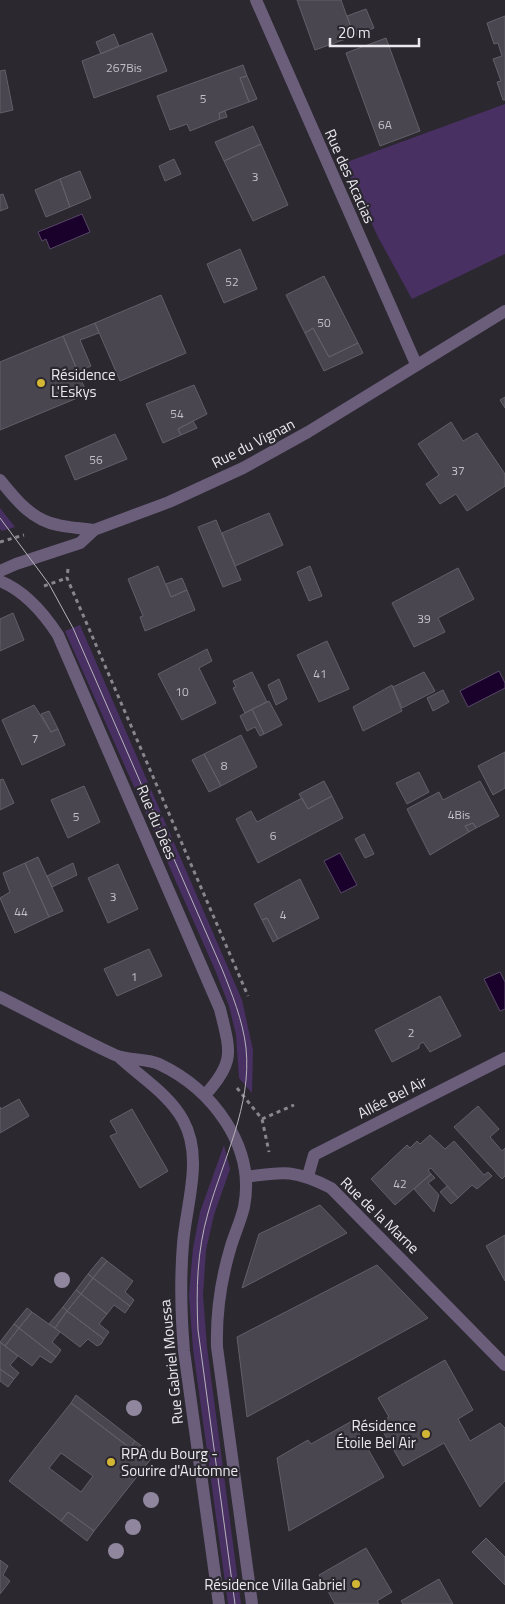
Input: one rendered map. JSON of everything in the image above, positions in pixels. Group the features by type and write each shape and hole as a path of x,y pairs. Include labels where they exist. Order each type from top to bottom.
{"street":[{"name":"Rue des Acacias","path":"256,0 416,364"},
{"name":"Rue du Vignan","path":"0,571 80,543 94,530 170,502 243,468 308,432 505,311"},
{"path":"0,480 25,509 41,519 58,525 94,530"},
{"name":"Rue du Dées","path":"0,581 23,593 50,622 58,634 220,1008 228,1040 228,1056 224,1073 205,1095"},
{"path":"0,997 118,1056 157,1063 182,1076 205,1095 222,1115 234,1136 246,1177 244,1207 223,1276 216,1322 217,1347 252,1604"},
{"name":"Rue Gabriel Moussa","path":"118,1056 167,1099 183,1120 193,1150 193,1168 183,1244 180,1309 184,1351 219,1604"},
{"name":"Allée Bel Air","path":"308,1176 314,1155 505,1058"},
{"name":"Rue de la Marne","path":"246,1177 290,1172 308,1176 331,1188 351,1206 505,1365"}],"path":[{"path":"67,578 248,996"},
{"path":"262,1119 294,1105"}],"shaded area":[{"path":"505,104 505,254 412,299 378,237 344,163"},
{"path":"82,214 90,232 50,249 46,239 42,241 38,232"},
{"path":"0,508 15,527 2,531 0,529"},
{"path":"80,625 242,1000 253,1050 252,1093 239,1078 236,1035 229,1006 216,972 65,631"},
{"path":"499,671 505,683 505,688 468,707 460,691"},
{"path":"340,853 357,885 341,893 324,861"},
{"path":"500,972 505,982 505,1009 500,1011 484,979"},
{"path":"224,1145 230,1169 214,1215 206,1250 203,1295 207,1347 241,1604 228,1604 193,1349 189,1295 193,1248 200,1212"}],"building":[{"path":"297,0 341,0 354,36 315,50"},
{"path":"366,9 374,28 354,36 347,16"},
{"path":"505,16 505,100 503,100 497,82 501,81 493,59 502,56 498,43 494,44 487,23"},
{"path":"152,33 167,71 94,98 82,61"},
{"path":"114,34 119,46 101,54 96,42"},
{"path":"386,38 420,131 380,146 346,53"},
{"path":"243,65 247,76 240,78 249,102 219,113 220,119 190,131 187,124 170,130 157,96"},
{"path":"5,70 13,110 0,113 0,71"},
{"path":"247,76 257,99 249,102 240,78"},
{"path":"225,111 227,117 220,119 219,113"},
{"path":"253,126 261,144 224,161 215,142"},
{"path":"261,144 288,205 253,221 224,161"},
{"path":"174,159 181,174 165,181 159,166"},
{"path":"80,171 91,198 70,207 60,179"},
{"path":"60,179 70,207 46,217 35,190"},
{"path":"3,194 8,208 0,211 0,195"},
{"path":"240,249 257,289 224,303 207,264"},
{"path":"324,276 358,343 329,357 313,328 305,333 286,295"},
{"name":"Résidence L'Eskys","path":"161,295 186,353 120,381 95,323"},
{"path":"95,323 99,333 80,340 91,366 78,372 63,336"},
{"path":"313,328 329,357 358,343 363,353 324,371 305,333"},
{"name":"Résidence L'Eskys","path":"63,336 87,394 0,430 0,362"},
{"path":"194,385 207,414 178,429 181,435 163,443 146,404"},
{"path":"505,397 505,408 500,400"},
{"path":"193,421 197,428 181,435 178,429"},
{"path":"451,422 463,441 477,433 505,474 505,486 467,511 456,494 440,504 426,484 439,475 418,444"},
{"path":"115,434 127,459 75,480 65,456"},
{"path":"269,513 283,545 235,566 222,533"},
{"path":"216,520 241,580 223,587 198,527"},
{"path":"158,566 171,597 187,590 195,610 145,631 140,617 143,616 128,579"},
{"path":"310,566 322,596 309,601 297,572"},
{"path":"458,568 474,599 438,618 445,632 414,647 392,603"},
{"path":"182,578 187,590 171,597 166,584"},
{"path":"13,613 24,640 0,651 0,619"},
{"path":"327,641 349,689 319,702 297,655"},
{"path":"207,649 212,661 199,668 216,703 182,720 158,674"},
{"path":"252,672 267,702 245,713 233,688 236,687 233,681"},
{"path":"424,672 435,691 402,708 393,687"},
{"path":"279,679 287,699 276,705 268,685"},
{"path":"392,685 402,711 363,731 353,707"},
{"path":"443,690 449,702 433,711 427,698"},
{"path":"269,701 282,725 264,734 252,709"},
{"path":"34,705 51,732 58,729 65,745 22,765 2,720"},
{"path":"252,709 264,734 260,736 255,727 247,731 240,716"},
{"path":"49,711 58,729 51,732 41,714"},
{"path":"241,735 257,767 221,786 204,754"},
{"path":"505,752 505,788 493,795 478,766"},
{"path":"204,754 221,786 209,792 192,760"},
{"path":"419,772 429,792 407,804 396,783"},
{"path":"3,779 14,803 0,810 0,780"},
{"path":"324,781 332,796 308,809 299,794"},
{"path":"480,781 499,816 476,828 473,823 465,826 469,832 430,855 407,809 439,792 443,800"},
{"path":"84,786 100,822 68,838 51,800"},
{"path":"332,796 343,818 258,863 236,819 251,811 257,822 302,798 308,809"},
{"path":"473,823 476,828 469,832 465,826"},
{"path":"364,834 374,854 365,858 355,839"},
{"path":"38,857 63,911 49,917 25,863"},
{"path":"25,863 49,917 15,933 0,898 10,892 3,873"},
{"path":"73,863 77,875 52,887 47,876"},
{"path":"118,864 138,909 108,923 88,878"},
{"path":"300,879 319,918 278,939 267,918 262,920 254,904"},
{"path":"267,918 278,939 273,942 262,920"},
{"path":"149,949 162,976 117,996 104,969"},
{"path":"440,996 461,1036 430,1052 423,1042 419,1045 419,1048 392,1062 375,1030"},
{"path":"19,1099 29,1116 0,1133 0,1107 1,1109"},
{"path":"478,1106 499,1129 490,1137 502,1151 505,1148 505,1176 502,1179 454,1127"},
{"path":"132,1109 168,1171 140,1188 110,1136 117,1133 110,1121"},
{"path":"430,1135 445,1149 454,1141 484,1175 488,1172 492,1176 477,1189 472,1185 458,1198 431,1168 428,1170 431,1174 395,1205 371,1179 407,1145 410,1148 417,1141 420,1144"},
{"path":"431,1174 435,1178 428,1183 439,1195 434,1212 414,1189"},
{"path":"447,1186 458,1198 451,1204 440,1192"},
{"path":"320,1205 347,1233 242,1288 259,1234"},
{"path":"505,1235 505,1281 486,1246"},
{"path":"102,1257 107,1261 93,1278 88,1274"},
{"path":"107,1261 133,1281 125,1292 134,1300 130,1306 93,1278"},
{"path":"377,1265 428,1318 247,1417 237,1337"},
{"path":"88,1274 93,1278 81,1294 76,1290"},
{"path":"93,1278 130,1306 125,1313 114,1305 107,1314 81,1294"},
{"path":"76,1290 81,1294 67,1311 63,1307"},
{"path":"81,1294 107,1314 99,1324 109,1332 104,1339 67,1311"},
{"path":"63,1307 67,1311 55,1328 49,1324"},
{"path":"27,1308 32,1312 19,1328 14,1324"},
{"path":"67,1311 104,1339 101,1344 97,1346 88,1339 80,1347 55,1328"},
{"path":"32,1312 60,1332 52,1342 61,1350 56,1357 19,1328"},
{"path":"14,1324 19,1328 5,1346 0,1342"},
{"path":"19,1328 56,1357 51,1363 40,1356 32,1366 5,1346"},
{"path":"0,1342 18,1356 10,1365 19,1373 14,1379 0,1369"},
{"name":"Résidence Étoile Bel Air","path":"445,1360 473,1410 458,1419 470,1441 500,1423 505,1428 505,1481 480,1507 444,1443 403,1466 378,1423 389,1417 378,1398"},
{"path":"0,1369 14,1379 8,1387 0,1381"},
{"path":"76,1395 135,1441 130,1448 71,1403"},
{"name":"RPA du Bourg - Sourire d'Automne","path":"71,1403 130,1448 135,1441 154,1455 94,1531 68,1512 61,1521 9,1481","holes":["61,1453 93,1476 81,1492 49,1468"]},
{"name":"Résidence Étoile Bel Air","path":"352,1421 384,1477 289,1531 277,1458 308,1440 311,1444"},
{"path":"68,1512 94,1531 87,1541 61,1521"},
{"path":"486,1538 505,1557 505,1585 472,1552"},
{"name":"Résidence Villa Gabriel","path":"366,1548 392,1592 377,1601 379,1604 335,1604 319,1575"},
{"path":"0,1560 8,1566 3,1575 10,1581 0,1594"},
{"path":"439,1579 453,1604 403,1604 401,1601"}],"tram line":[{"path":"0,518 49,584 73,628 222,969 240,1018 246,1048 247,1070 245,1091 235,1132 204,1227 199,1256 197,1300 198,1330 235,1604"}],"place":[{"name":"Résidence L'Eskys","path":"41,383"},
{"name":"Résidence Étoile Bel Air","path":"426,1434"},
{"name":"RPA du Bourg - Sourire d'Automne","path":"111,1462"},
{"name":"Résidence Villa Gabriel","path":"356,1584"}]}
